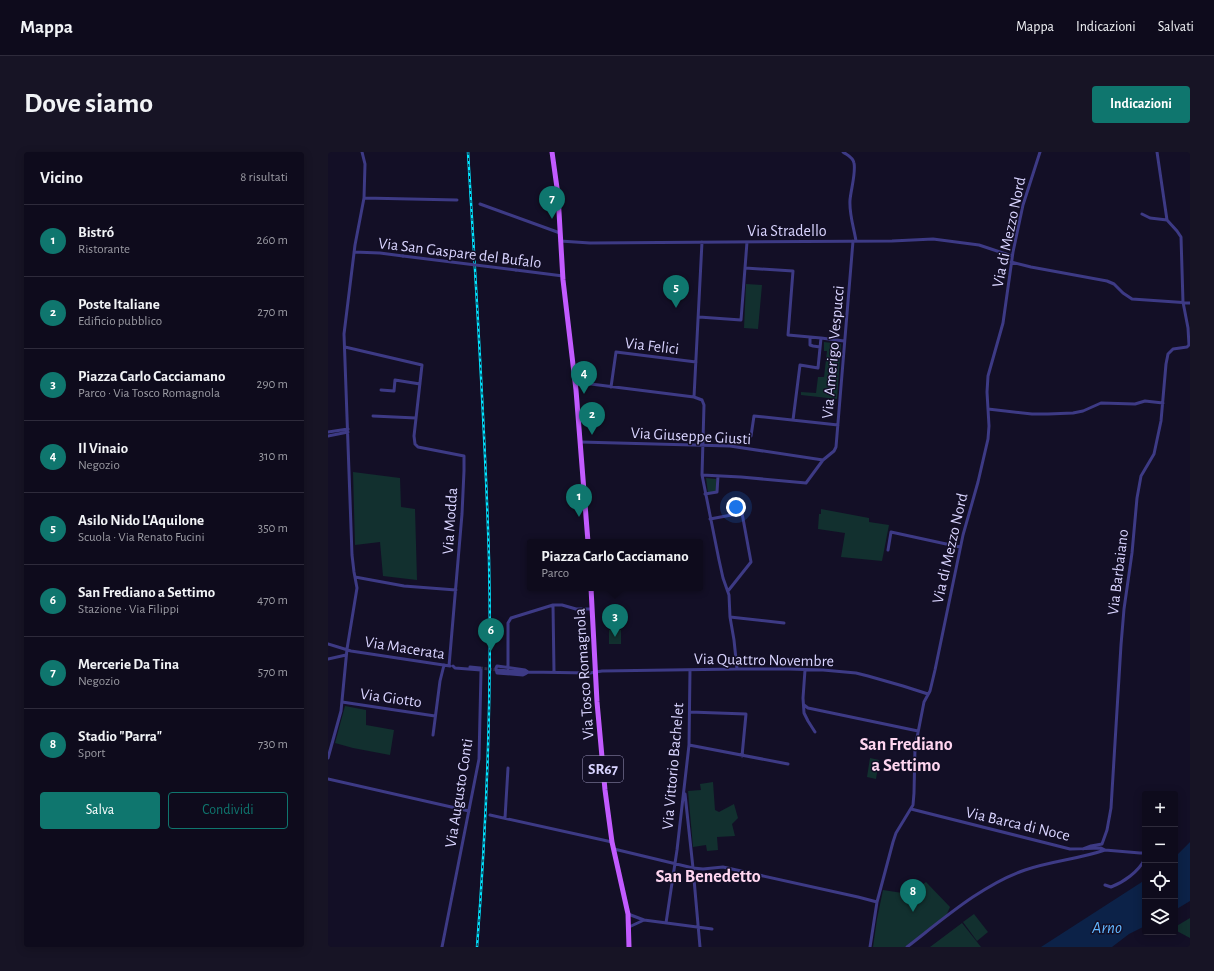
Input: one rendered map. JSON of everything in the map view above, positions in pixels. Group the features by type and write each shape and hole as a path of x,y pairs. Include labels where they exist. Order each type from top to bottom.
{"main road":[{"path":"552,152 558,195 563,276 575,382 588,539"},
{"name":"Via Tosco Romagnola","path":"591,591 603,768 612,842 628,914 630,947"}],"street":[{"name":"Via Amerigo Vespucci","path":"718,476 806,483 823,460 835,448 844,341 855,241 850,204 854,162 852,158 843,152"},
{"name":"Via di Mezzo Nord","path":"870,947 877,902 894,838 914,801 915,749 918,731 924,702 928,694 940,648 960,547 988,439 988,376 1003,322 1012,256 1023,205 1040,152"},
{"path":"1142,214 1150,218 1168,220 1157,152"},
{"path":"328,758 342,702 346,655 357,588 352,555 344,328 354,252 364,198 366,173 363,153"},
{"path":"364,198 457,200"},
{"path":"480,204 560,233"},
{"name":"Via Barbaiano","path":"1083,849 1102,844 1112,808 1121,644 1124,609 1132,553 1136,498 1140,478 1154,454 1161,421 1168,354 1173,349 1187,347 1189,345 1188,328 1183,302 1180,237 1177,230 1168,220"},
{"name":"Via Stradello","path":"560,241 747,242 892,241 938,239 982,245 1012,256"},
{"path":"694,398 702,242"},
{"path":"699,317 740,320 747,242"},
{"name":"Via San Gaspare del Bufalo","path":"354,252 380,253 563,276"},
{"path":"1012,262 1107,281 1114,284 1123,293 1132,298 1190,303"},
{"path":"745,268 792,271 788,335 844,341"},
{"path":"810,337 810,345 820,348"},
{"path":"793,420 800,366 818,368 821,338"},
{"name":"Via Modda","path":"345,347 422,365 414,442 416,446 464,456 462,514 451,666"},
{"name":"Via Felici","path":"611,387 616,352 696,362"},
{"path":"381,390 394,391 395,380 420,384"},
{"path":"575,382 694,398 702,400 704,403 702,475 723,578 728,591 737,669"},
{"path":"988,409 1032,414 1048,414 1083,411 1101,402 1135,404 1145,400 1163,403"},
{"path":"373,416 416,418"},
{"path":"751,436 754,416 838,424"},
{"path":"328,432 348,431"},
{"path":"328,436 348,431"},
{"name":"Via Giuseppe Giusti","path":"580,442 730,446 823,460"},
{"path":"702,475 718,476 717,492 705,494"},
{"path":"710,519 742,513 751,562 728,591"},
{"path":"888,550 891,532 960,547"},
{"path":"355,577 404,586 456,590"},
{"path":"508,668 508,623 511,618 553,605 576,608 592,608"},
{"path":"553,605 554,672"},
{"path":"730,617 784,623"},
{"name":"Via Macerata","path":"328,644 378,655 481,670"},
{"path":"328,659 346,655"},
{"path":"433,735 440,681 444,665"},
{"path":"497,666 525,670 528,672 523,675 496,672 496,668 497,666"},
{"name":"Via Quattro Novembre","path":"596,673 602,671 737,669 842,672 868,676 928,694"},
{"name":"Via Augusto Conti","path":"442,947 480,759 481,670"},
{"path":"497,670 521,672 596,673"},
{"name":"Via Vittorio Bachelet","path":"666,923 675,864 689,745 690,670"},
{"path":"805,670 805,716 815,732"},
{"name":"Via Giotto","path":"342,702 435,716"},
{"path":"804,705 808,708 918,731"},
{"path":"690,712 746,714 742,756"},
{"path":"689,745 788,764"},
{"path":"505,818 508,768"},
{"path":"328,779 469,811"},
{"path":"684,790 700,947"},
{"name":"Via Barca di Noce","path":"911,809 1070,849 1101,848 1105,850 1142,853"},
{"path":"490,815 612,842"},
{"path":"614,849 693,868 730,868 877,902"},
{"path":"907,947 970,900 1013,875 1042,865 1105,850"},
{"path":"1105,885 1111,887 1119,884 1140,867 1142,863"},
{"path":"628,914 644,920 712,929"},
{"path":"629,926 644,920"}],"green space":[{"path":"746,284 762,285 758,329 744,328"},
{"path":"824,342 841,344 837,399 801,395 801,392 816,393 818,377 824,377 827,351 824,351"},
{"path":"353,472 400,478 401,507 415,509 417,580 383,576 380,542 355,545"},
{"path":"706,478 716,479 716,491 708,493"},
{"path":"821,509 869,518 869,522 889,525 882,561 841,557 845,533 818,529 819,514 821,514"},
{"path":"609,630 621,630 621,644 609,644"},
{"path":"345,706 366,710 366,725 394,730 390,755 335,743"},
{"path":"870,758 879,760 876,779 867,777"},
{"path":"713,782 715,810 719,812 734,804 738,818 732,824 735,836 717,837 718,850 707,851 706,845 693,847 688,791 701,790 700,784"},
{"path":"926,882 950,907 946,916 905,947 873,947 883,890 909,894"},
{"path":"974,914 988,932 977,941 963,922"},
{"path":"1190,918 1190,938 1178,932 1178,925"},
{"path":"962,923 981,947 930,947"}],"water":[{"path":"1190,842 1190,901 1178,908 1178,863 1178,854"},
{"name":"Arno","path":"1142,882 1142,928 1129,934 1112,947 1041,947"}],"tunnel":[{"path":"480,668 497,670"}],"railway":[{"path":"468,152 485,457 490,608 488,753 484,850 477,947"}],"place":[{"name":"Mercerie Da Tina","path":"552,219"},
{"name":"Asilo Nido L'Aquilone","path":"676,308"},
{"name":"Il Vinaio","path":"584,394"},
{"name":"Poste Italiane","path":"592,435"},
{"name":"Bistró","path":"579,517"},
{"name":"Piazza Carlo Cacciamano","path":"615,637"},
{"name":"San Frediano a Settimo","path":"491,651"},
{"name":"Stadio \"Parra\"","path":"913,912"}],"district":[{"name":"San Frediano a Settimo","path":"906,754"},
{"name":"San Benedetto","path":"708,876"}]}
